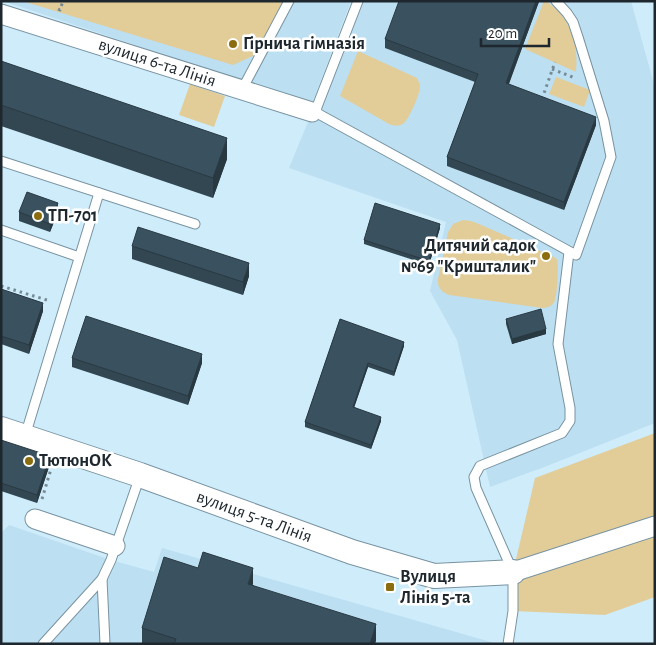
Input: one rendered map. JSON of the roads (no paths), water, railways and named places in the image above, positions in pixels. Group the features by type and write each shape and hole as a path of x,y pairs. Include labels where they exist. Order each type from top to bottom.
{"street":[{"name":"вулиця 6-та Лінія","path":"1,14 314,112"},
{"name":"вулиця 5-та Лінія","path":"1,428 140,475 352,552 434,576 513,572"},
{"path":"35,519 115,546"},
{"path":"513,572 655,526"}],"lane":[{"path":"241,90 289,1"},
{"path":"358,1 314,112 576,255 611,157 604,121 573,22 556,1"},
{"path":"1,161 195,224"},
{"path":"25,436 99,193"},
{"path":"1,230 79,257"},
{"path":"508,644 512,611 513,572 476,488 474,477 480,466 562,433 570,421 570,408 558,344 569,252"},
{"path":"43,644 102,579 140,475"},
{"path":"102,579 105,644"}],"place":[{"name":"Гірнича гімназія","path":"233,44"},
{"name":"ТП-701","path":"38,216"},
{"name":"Дитячий садок №69 \"Кришталик\"","path":"546,256"},
{"name":"ТютюнОК","path":"29,461"},
{"name":"Вулиця Лінія 5-та","path":"390,587"}]}
